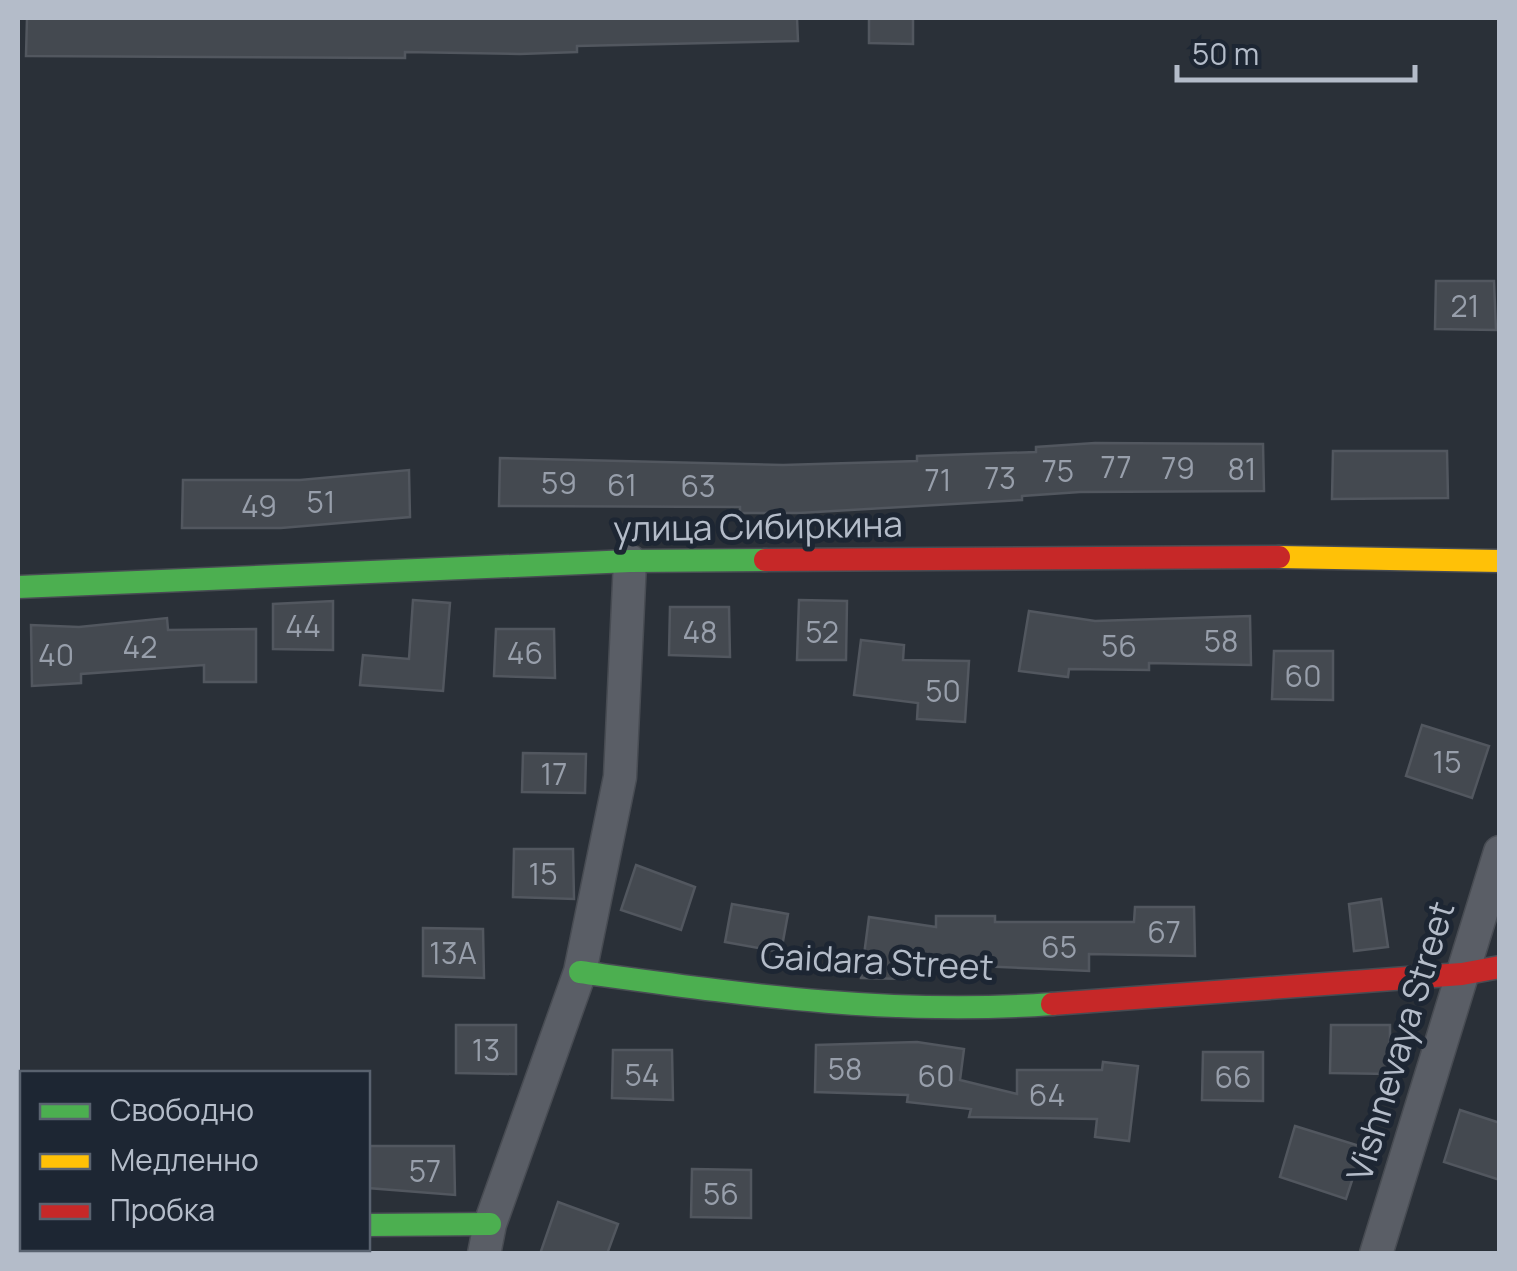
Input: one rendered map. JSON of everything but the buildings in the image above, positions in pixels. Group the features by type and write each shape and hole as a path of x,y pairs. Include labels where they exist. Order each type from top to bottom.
{"street":[{"name":"улица Сибиркина","path":"18,586 630,562 1362,556 1500,561"},
{"path":"370,1224 487,1239 580,972 620,777 630,562"},
{"name":"Vishnevaya Street","path":"1376,1254 1500,852"},
{"name":"Gaidara Street","path":"580,972 819,1006 1000,1008 1462,974 1500,967"}],"traffic: fast":[{"path":"18,587 630,561 765,560"},
{"path":"580,972 757,995 873,1005 1052,1004"},
{"path":"370,1225 490,1224"}],"traffic: slow":[{"path":"1279,557 1500,561"}],"traffic: jam":[{"path":"765,560 1279,557"},
{"path":"1052,1004 1462,974 1500,967"}]}
